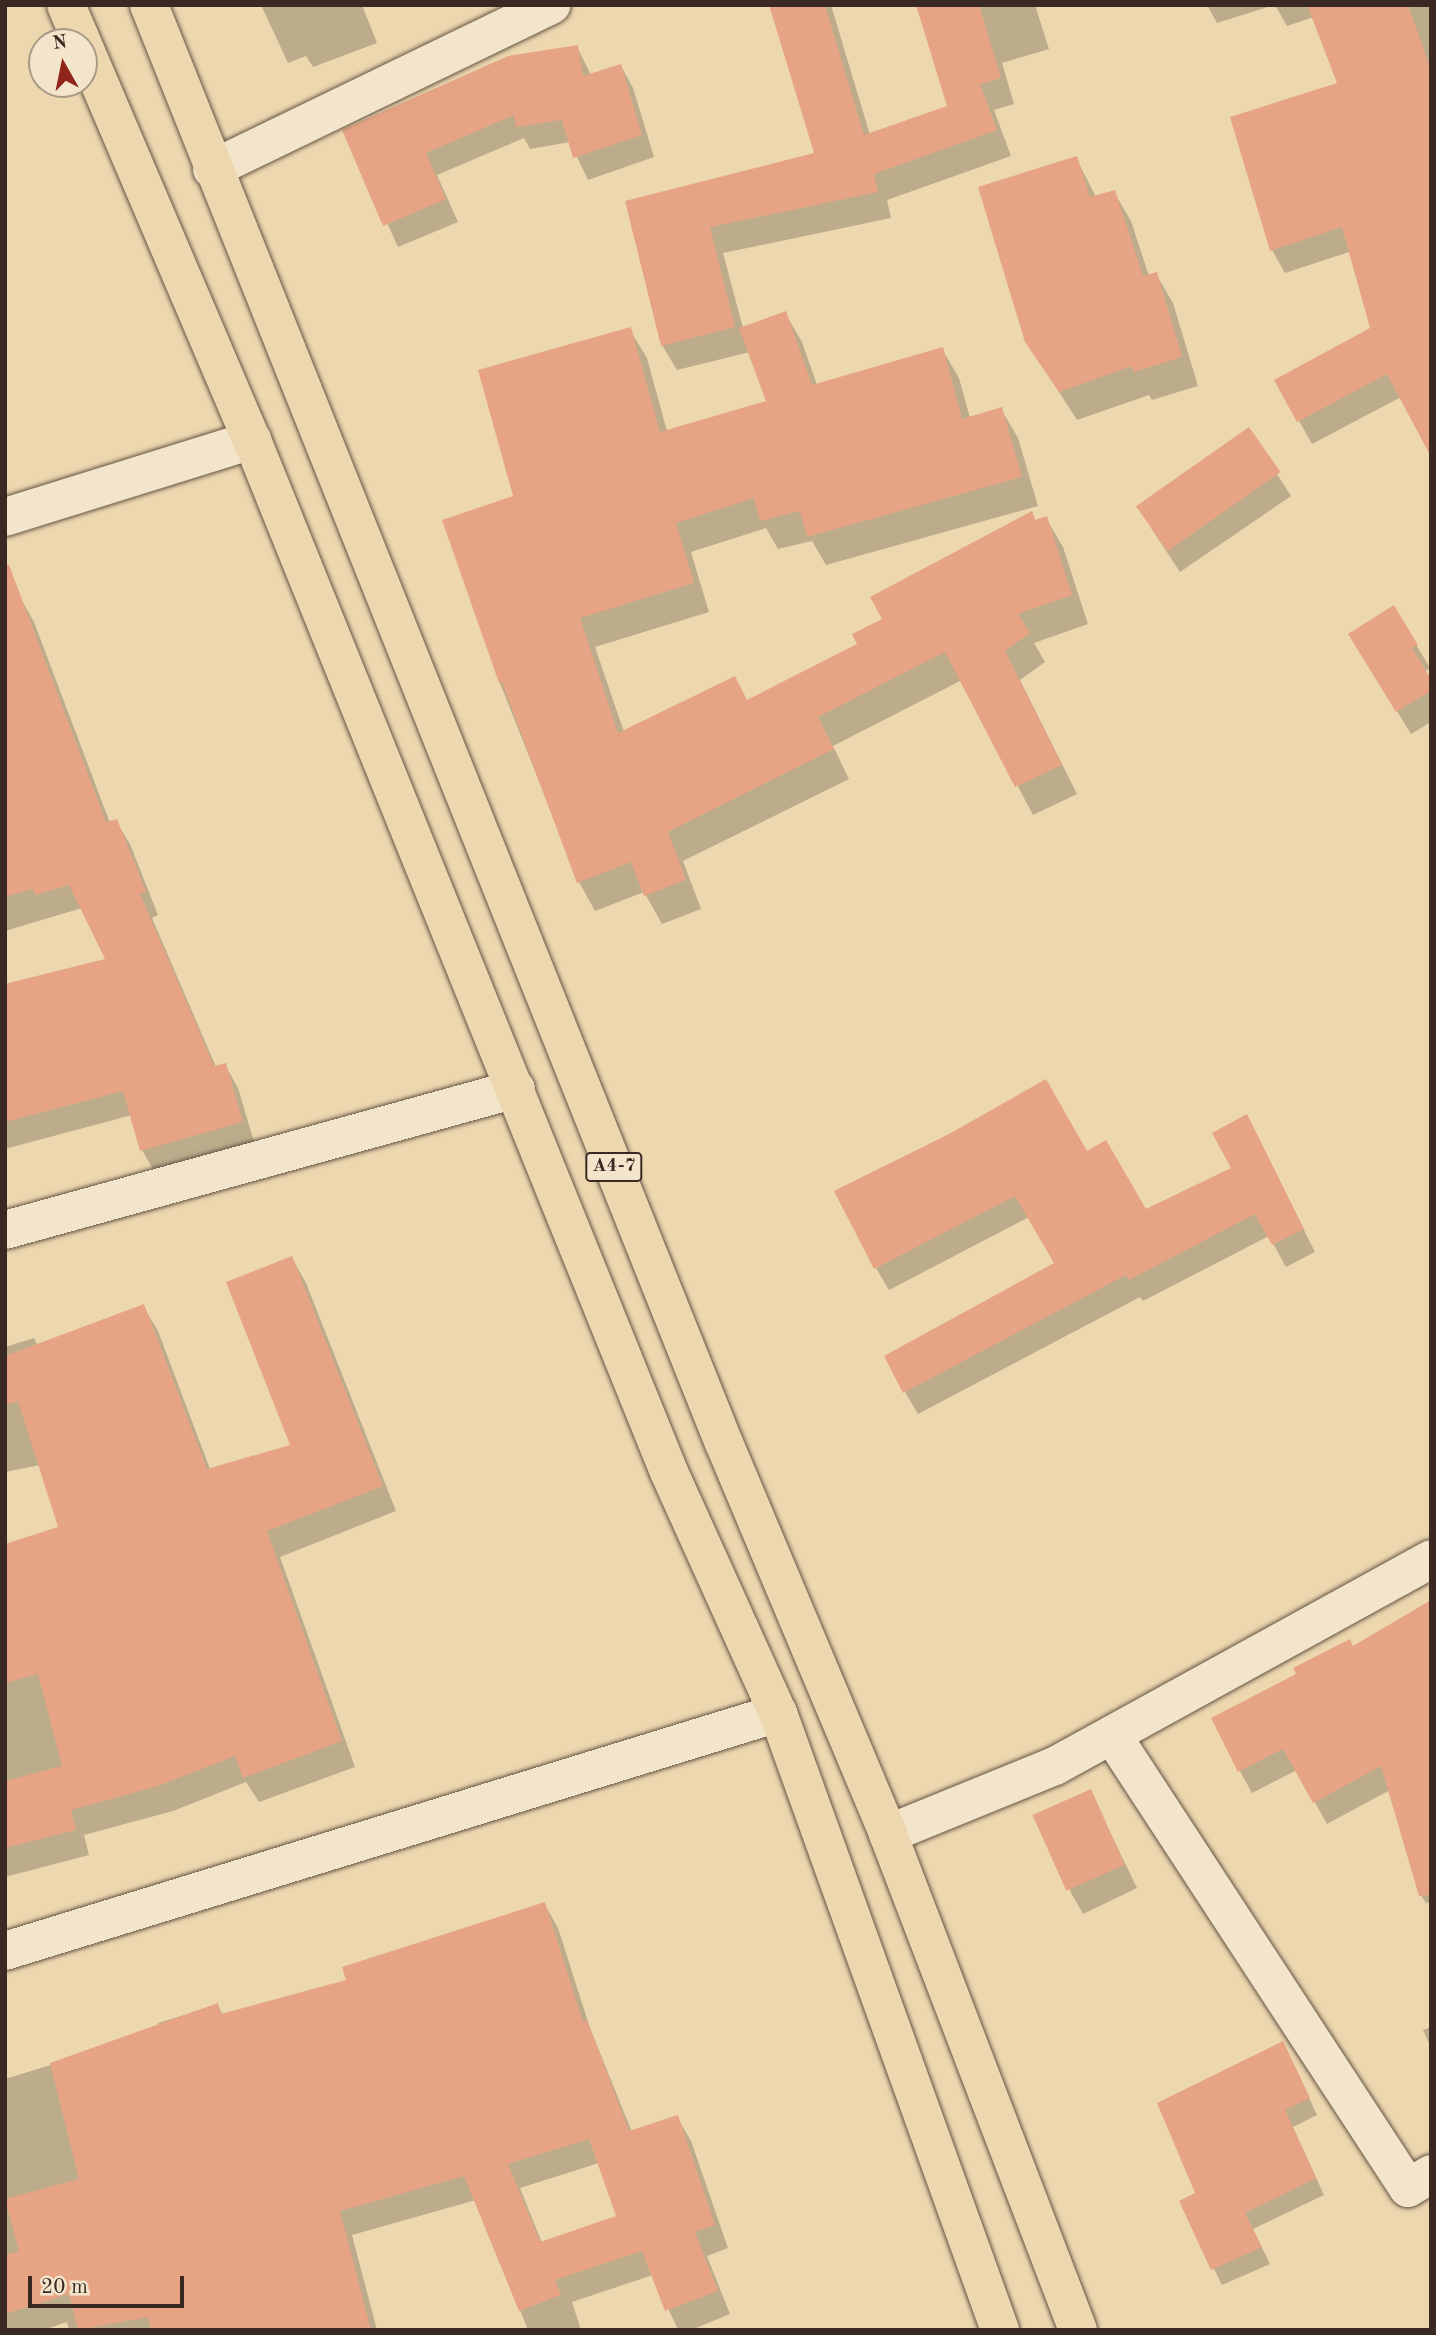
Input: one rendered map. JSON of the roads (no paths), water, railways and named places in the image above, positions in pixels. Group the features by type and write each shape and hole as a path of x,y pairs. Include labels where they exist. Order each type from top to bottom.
{"highway":[{"name":"A4-7","path":"66,5 76,28"},
{"name":"A4-7","path":"149,5 212,169 724,1443 888,1834 1078,2330"},
{"name":"A4-7","path":"98,79 252,440 516,1089 668,1472 778,1713 1000,2330"}],"street":[{"path":"212,169 551,5"},
{"path":"5,517 252,440"},
{"path":"5,1230 516,1089"},
{"path":"888,1834 1055,1766 1431,1559"},
{"path":"5,1951 778,1713"},
{"path":"1112,1735 1408,2188 1431,2174"}]}
